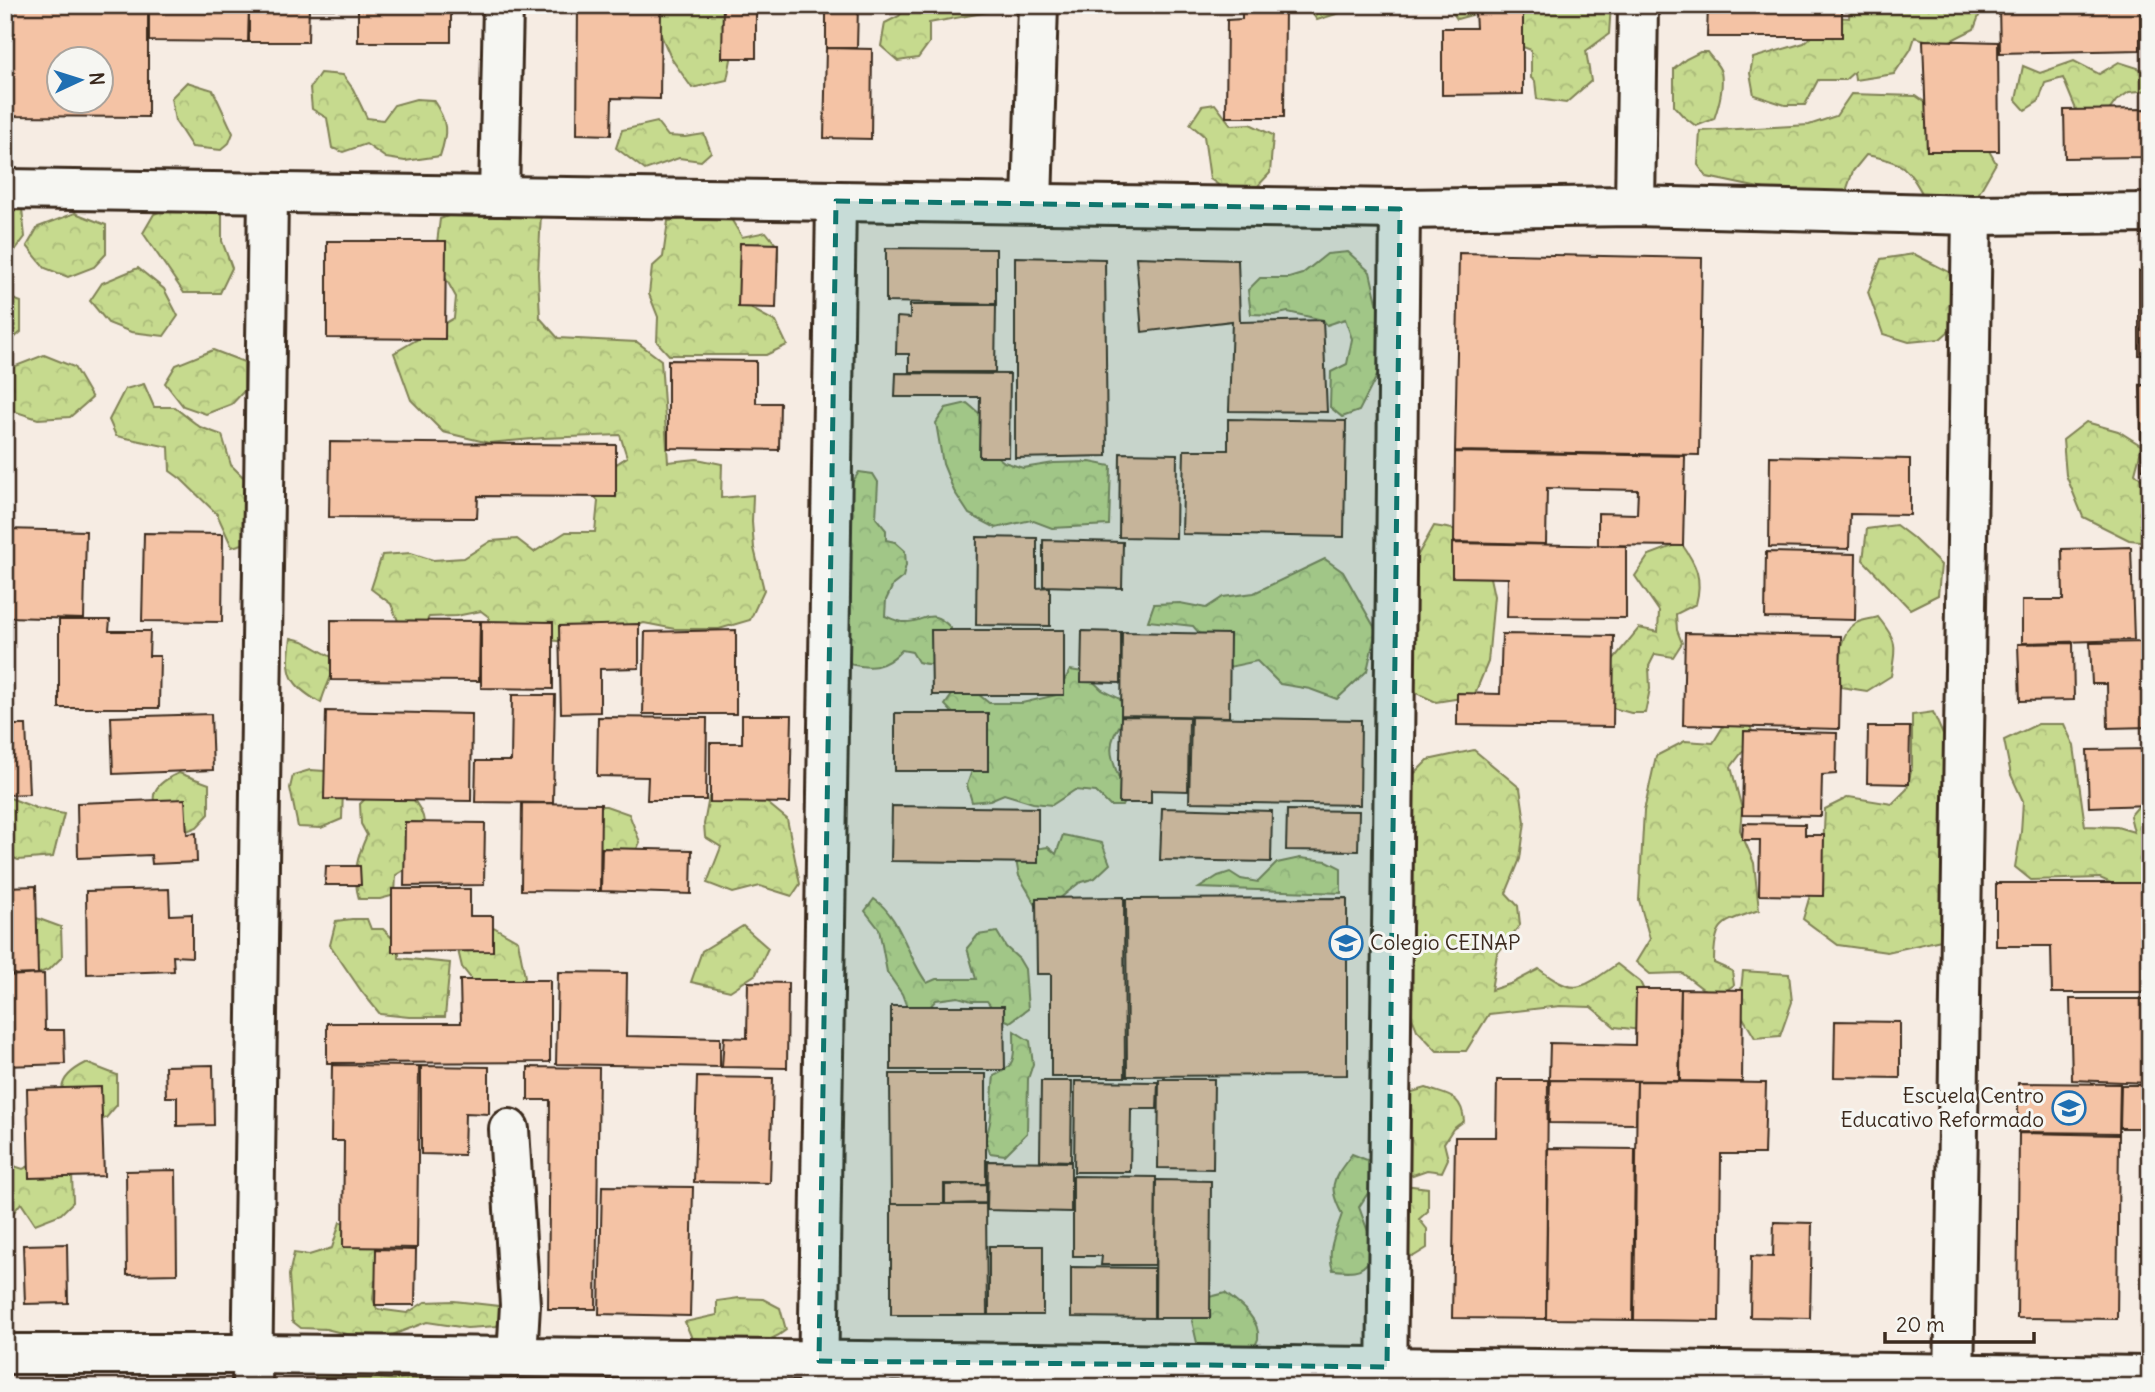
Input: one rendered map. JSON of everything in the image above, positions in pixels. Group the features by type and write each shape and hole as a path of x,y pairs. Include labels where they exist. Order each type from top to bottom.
{"street":[{"path":"499,196 503,5"},
{"path":"1032,203 1038,5"},
{"path":"1635,206 1638,5"},
{"path":"5,190 1400,209 1635,206 1972,215 2150,213"},
{"path":"252,1370 268,195"},
{"path":"818,1374 836,201"},
{"path":"1387,1377 1400,209"},
{"path":"1954,1380 1972,215"},
{"path":"509,1129 520,1306 517,1357"},
{"path":"5,1354 252,1370 517,1357 818,1374 1954,1380 2150,1376"}],"highlighted area":[{"path":"836,201 1400,209 1387,1367 819,1361"}],"green space":[{"path":"662,5 731,5 735,39 727,80 692,88 671,58 656,24"},
{"path":"908,5 989,5 988,12 929,23 929,43 918,58 898,61 881,46 885,23 899,16"},
{"path":"1306,5 1350,5 1339,13 1317,20"},
{"path":"1448,5 1479,5 1472,15 1457,19"},
{"path":"1513,5 1611,5 1609,34 1586,51 1591,81 1566,103 1537,99 1535,81 1531,78 1531,50 1523,47 1517,34 1520,16"},
{"path":"1850,5 1983,5 1974,29 1942,45 1915,37 1911,49 1894,74 1855,80 1854,72 1845,80 1818,80 1805,105 1785,105 1754,95 1750,73 1753,58 1804,43 1833,17 1849,18"},
{"path":"1700,52 1707,52 1717,64 1722,84 1714,119 1696,126 1674,106 1674,69"},
{"path":"2150,57 2150,90 2129,92 2116,101 2108,112 2080,119 2063,78 2045,83 2039,101 2025,110 2016,100 2023,66 2040,73 2074,61 2099,74 2119,62 2147,71"},
{"path":"320,73 343,75 367,118 383,120 394,105 416,99 433,100 442,115 445,127 440,156 405,161 386,158 366,144 343,152 332,148 327,118 312,109 310,88"},
{"path":"187,82 213,90 233,133 229,143 221,150 192,147 175,121 171,98"},
{"path":"1851,94 1916,96 1948,118 1976,128 1996,163 1975,200 1926,200 1904,168 1889,160 1866,155 1853,171 1843,200 1788,194 1707,177 1698,165 1700,131 1809,125 1836,116"},
{"path":"1215,104 1231,125 1250,124 1273,135 1270,173 1255,189 1226,190 1210,179 1204,136 1190,124 1202,106"},
{"path":"657,122 668,136 704,134 711,152 701,161 679,158 645,170 616,148 622,130"},
{"path":"5,193 21,199 25,237 13,253 5,253"},
{"path":"191,200 222,212 222,241 232,268 220,293 184,293 143,233 154,214"},
{"path":"473,207 541,213 538,274 540,318 558,338 637,342 661,360 668,462 697,459 722,464 721,498 753,495 754,548 764,590 750,620 719,629 675,629 644,623 577,644 490,634 489,617 481,611 456,616 429,617 417,636 401,628 391,604 371,589 382,555 411,553 433,560 464,558 491,541 517,539 534,552 566,532 595,532 598,501 580,478 601,474 627,457 620,435 489,443 443,432 411,400 394,353 454,318 456,297 435,259 440,219"},
{"path":"75,213 106,225 106,254 94,267 68,277 45,268 27,246 38,227"},
{"path":"728,214 742,237 766,232 778,247 778,261 754,267 745,280 752,309 776,322 787,345 766,355 669,355 657,342 658,317 649,294 652,267 663,257 668,221"},
{"path":"1348,252 1370,272 1383,328 1380,370 1359,411 1342,417 1330,407 1331,372 1347,364 1352,339 1345,319 1327,325 1323,320 1288,312 1274,315 1251,314 1248,290 1260,278 1289,278 1302,274 1327,254"},
{"path":"1914,254 1949,272 1960,321 1940,339 1909,342 1883,334 1868,292 1881,259"},
{"path":"138,268 164,289 178,316 164,336 131,332 108,323 90,301 102,283"},
{"path":"5,296 21,302 21,332 5,346"},
{"path":"213,350 244,362 244,391 232,404 206,414 183,406 165,383 176,365"},
{"path":"44,355 74,367 92,398 70,417 38,419 13,411 5,399 5,374 8,369"},
{"path":"144,384 154,407 174,407 200,427 222,435 231,465 246,480 246,543 232,547 217,514 170,471 169,447 116,436 109,420 125,389"},
{"path":"967,403 986,419 989,450 1004,462 1023,468 1054,463 1090,462 1111,466 1109,525 1052,528 1031,520 996,528 969,514 954,491 943,464 936,423 946,408"},
{"path":"2086,422 2118,431 2142,446 2135,473 2150,487 2150,542 2129,540 2083,517 2066,475 2063,440"},
{"path":"859,472 873,474 878,482 876,518 886,530 886,540 895,542 905,551 903,577 893,585 886,600 885,616 902,622 927,617 944,621 951,628 948,651 945,657 935,664 918,662 912,652 902,650 889,661 876,666 844,663 846,547 852,531 842,522 844,495"},
{"path":"1896,525 1941,565 1938,595 1910,609 1863,560 1867,529"},
{"path":"1434,526 1472,532 1484,550 1494,596 1488,662 1474,696 1436,702 1414,692 1406,567 1416,558"},
{"path":"1681,543 1697,572 1699,586 1696,604 1676,614 1677,630 1682,643 1673,657 1655,654 1649,666 1650,689 1645,713 1631,713 1613,708 1607,667 1639,628 1658,632 1659,611 1635,576 1649,555"},
{"path":"1325,559 1343,572 1376,630 1367,671 1337,699 1310,689 1280,684 1257,661 1229,667 1193,626 1148,621 1154,604 1180,603 1206,608 1223,597 1254,593"},
{"path":"1878,617 1894,644 1891,676 1867,691 1841,687 1839,661 1845,636 1856,623"},
{"path":"291,638 303,641 335,659 321,703 302,690 292,677 289,661"},
{"path":"1070,670 1083,672 1102,690 1120,699 1125,719 1117,729 1111,748 1114,766 1126,797 1122,806 1110,806 1096,792 1075,790 1052,805 1033,803 1004,794 990,800 972,802 967,785 974,765 966,727 945,705 962,681 989,703 1022,703 1057,695"},
{"path":"1933,712 1947,744 1971,924 1941,940 1887,952 1838,945 1803,919 1823,851 1825,809 1849,797 1892,804 1907,789 1912,767 1912,715"},
{"path":"1746,716 1754,736 1731,767 1742,809 1740,830 1754,863 1759,910 1729,921 1718,931 1714,963 1732,971 1734,985 1719,995 1703,989 1682,973 1650,974 1636,962 1650,939 1639,900 1644,811 1656,756 1685,741 1713,743 1729,717"},
{"path":"2038,724 2064,724 2074,746 2085,826 2117,827 2134,832 2130,816 2150,793 2150,874 2143,863 2141,889 2120,887 2100,878 2031,880 2015,867 2023,801 2011,775 2004,740"},
{"path":"1474,750 1520,788 1525,822 1520,859 1506,893 1518,906 1520,925 1497,954 1491,990 1513,983 1539,969 1562,984 1579,986 1587,984 1617,964 1640,982 1655,1013 1641,1030 1615,1027 1591,1007 1560,1006 1489,1014 1466,1051 1437,1051 1417,1030 1407,1005 1406,903 1413,867 1407,828 1410,778 1428,760"},
{"path":"310,770 340,772 343,790 342,819 321,828 298,827 290,788 293,775"},
{"path":"179,773 209,784 209,814 197,827 172,837 156,808 154,793 166,779"},
{"path":"372,792 409,794 417,803 424,827 414,864 396,875 395,895 380,899 359,899 357,866 367,835 361,824 360,804"},
{"path":"5,796 36,808 64,814 53,857 18,860 5,854"},
{"path":"759,796 787,819 800,884 792,896 760,886 733,893 707,883 721,847 705,837 704,824 709,797"},
{"path":"589,806 606,806 629,814 640,842 631,862 604,864 588,846"},
{"path":"1063,835 1102,843 1110,864 1095,878 1079,883 1049,907 1037,907 1019,876 1016,860 1027,850 1048,847 1056,854"},
{"path":"1300,858 1327,861 1341,868 1341,893 1199,888 1230,872 1241,879 1258,882 1277,863"},
{"path":"874,899 891,916 927,983 936,979 976,979 967,948 978,935 997,932 1025,969 1028,1009 1010,1022 999,1017 987,1001 958,997 936,1000 927,1010 907,1007 902,994 887,972 879,929 865,911"},
{"path":"31,916 61,927 62,957 50,969 24,979 17,970"},
{"path":"367,919 371,929 383,929 399,945 399,958 450,963 445,1017 380,1014 330,945 336,921"},
{"path":"483,921 518,941 525,977 519,989 477,986 462,967 457,946"},
{"path":"743,926 768,948 756,974 730,991 691,982 702,951"},
{"path":"1743,971 1789,974 1792,1002 1780,1036 1755,1038 1739,1011"},
{"path":"1014,1031 1030,1041 1033,1064 1028,1079 1027,1133 1005,1155 990,1153 985,1139 991,1116 994,1076 1011,1063"},
{"path":"86,1063 117,1075 117,1105 106,1118 80,1128 62,1091 67,1077"},
{"path":"1426,1088 1457,1101 1464,1121 1453,1129 1444,1143 1448,1159 1442,1172 1427,1170 1410,1176 1393,1168 1405,1094"},
{"path":"1352,1154 1372,1162 1377,1187 1368,1193 1359,1207 1375,1251 1363,1267 1348,1271 1333,1270 1331,1249 1342,1214 1333,1188 1337,1176"},
{"path":"42,1160 72,1173 73,1202 61,1214 35,1224 21,1203 13,1213 5,1215 5,1163 23,1169"},
{"path":"1404,1185 1428,1188 1428,1211 1419,1219 1427,1229 1427,1248 1414,1256 1395,1254"},
{"path":"340,1222 363,1227 384,1240 384,1266 375,1281 373,1299 377,1309 407,1313 425,1302 454,1301 499,1306 503,1313 497,1326 467,1328 427,1322 392,1335 350,1335 326,1329 301,1328 292,1321 289,1275 294,1253 309,1255 332,1248"},
{"path":"1225,1293 1248,1312 1256,1325 1258,1339 1250,1354 1218,1357 1197,1343 1192,1321 1201,1299"},
{"path":"763,1299 780,1308 786,1330 776,1337 754,1343 693,1341 685,1322 717,1315 717,1301"},
{"path":"353,1362 371,1374 385,1379 421,1374 438,1387 309,1387 321,1369"}],"building":[{"path":"5,5 148,5 148,117 5,116"},
{"path":"149,5 249,5 248,42 149,41"},
{"path":"249,5 309,5 308,42 249,42"},
{"path":"309,5 451,5 451,42 358,42 358,9 309,9"},
{"path":"578,5 661,5 660,99 612,98 611,135 577,134"},
{"path":"723,5 825,5 825,13 756,11 756,58 722,58"},
{"path":"826,5 858,5 857,48 826,48"},
{"path":"1242,5 1285,5 1284,117 1226,117 1227,20 1242,19"},
{"path":"1708,5 1842,5 1842,37 1707,37"},
{"path":"1999,5 2140,5 2140,50 2000,53"},
{"path":"1475,12 1523,12 1523,94 1442,95 1442,28 1476,28"},
{"path":"1923,40 1998,42 1999,151 1927,151"},
{"path":"826,48 872,49 871,139 824,138"},
{"path":"2148,109 2149,157 2065,158 2064,110"},
{"path":"327,241 446,241 445,339 327,338"},
{"path":"740,243 778,244 776,308 738,307"},
{"path":"886,248 996,249 996,304 886,302"},
{"path":"1459,253 1702,258 1699,455 1455,451"},
{"path":"1015,257 1105,259 1107,456 1015,458"},
{"path":"1136,257 1238,260 1240,322 1323,320 1327,412 1229,411 1232,321 1142,332"},
{"path":"2139,271 2150,271 2150,355 2139,355"},
{"path":"910,305 996,305 995,372 909,372 909,354 896,354 897,317 910,318"},
{"path":"668,360 756,361 756,403 780,403 779,450 668,448"},
{"path":"896,373 1010,374 1009,457 979,457 980,397 895,397"},
{"path":"2140,385 2150,385 2150,469 2142,469"},
{"path":"1228,419 1346,421 1344,537 1182,534 1184,450 1228,450"},
{"path":"330,442 616,445 616,497 478,496 477,518 329,517"},
{"path":"1455,452 1685,456 1683,546 1598,545 1598,513 1637,514 1638,490 1547,488 1546,544 1454,542"},
{"path":"1120,453 1177,454 1176,538 1119,537"},
{"path":"1770,456 1910,459 1910,515 1850,514 1849,549 1769,547"},
{"path":"5,529 86,531 84,619 5,617"},
{"path":"144,533 223,534 222,622 142,621"},
{"path":"977,537 1037,538 1037,588 1050,587 1050,626 976,625"},
{"path":"1043,540 1123,542 1122,588 1043,586"},
{"path":"1452,543 1626,546 1626,618 1507,617 1508,578 1452,577"},
{"path":"2131,547 2134,640 2022,643 2022,600 2063,600 2062,549"},
{"path":"1766,552 1856,554 1855,620 1765,618"},
{"path":"59,620 110,620 109,631 150,631 149,656 160,656 159,708 59,708"},
{"path":"331,620 480,621 479,681 331,680"},
{"path":"481,621 553,622 553,689 481,688"},
{"path":"639,624 639,668 600,669 600,712 561,713 559,626"},
{"path":"736,630 736,714 643,714 645,632"},
{"path":"931,630 1064,630 1064,695 932,695"},
{"path":"1082,631 1121,632 1121,683 1081,682"},
{"path":"1122,632 1230,634 1229,717 1121,715"},
{"path":"1685,633 1841,636 1839,729 1683,725"},
{"path":"1502,634 1614,636 1613,727 1457,725 1457,693 1500,694"},
{"path":"2150,642 2150,727 2108,728 2107,684 2092,684 2090,643"},
{"path":"2073,643 2074,700 2020,701 2018,644"},
{"path":"512,695 555,695 553,803 475,802 476,761 511,761"},
{"path":"326,711 472,714 471,801 324,799"},
{"path":"895,713 988,713 988,771 895,771"},
{"path":"211,714 213,770 113,774 111,717"},
{"path":"742,715 792,715 790,803 710,802 710,743 742,743"},
{"path":"1121,716 1189,717 1188,791 1151,790 1151,803 1119,803"},
{"path":"598,717 707,718 706,800 647,800 648,777 597,776"},
{"path":"1191,717 1361,720 1360,805 1189,802"},
{"path":"5,725 26,725 29,794 5,795"},
{"path":"1868,727 1910,727 1909,784 1867,783"},
{"path":"1744,731 1837,733 1836,774 1822,775 1821,816 1742,815"},
{"path":"2150,749 2150,805 2089,807 2087,750"},
{"path":"185,799 187,834 196,833 197,862 152,864 151,855 78,858 77,803"},
{"path":"522,803 601,804 600,891 521,890"},
{"path":"892,806 1038,808 1038,863 891,861"},
{"path":"1162,808 1272,811 1271,862 1160,860"},
{"path":"1287,810 1359,811 1358,851 1286,850"},
{"path":"405,822 485,823 484,885 404,886"},
{"path":"1743,823 1805,824 1805,835 1824,835 1823,896 1759,895 1760,840 1742,840"},
{"path":"602,848 692,850 691,894 601,891"},
{"path":"326,866 360,866 361,885 325,885"},
{"path":"1996,883 2150,883 2150,993 2052,993 2051,946 1996,946"},
{"path":"36,886 38,974 5,975 5,887"},
{"path":"169,889 170,915 192,914 192,957 173,956 174,971 87,974 86,891"},
{"path":"392,889 470,889 470,916 493,916 493,951 392,952"},
{"path":"1124,897 1125,1077 1051,1077 1051,974 1037,974 1036,898"},
{"path":"1347,898 1347,1075 1127,1076 1126,899"},
{"path":"558,972 627,973 626,1036 720,1038 720,1067 556,1064"},
{"path":"44,974 45,1030 64,1030 65,1064 5,1066 5,976"},
{"path":"460,980 550,980 550,1062 327,1063 327,1023 461,1023"},
{"path":"748,982 788,983 787,1068 722,1067 724,1037 747,1038"},
{"path":"1636,989 1681,989 1679,1081 1549,1080 1550,1043 1635,1045"},
{"path":"1681,989 1743,990 1742,1082 1680,1081"},
{"path":"2070,999 2150,999 2150,1083 2072,1080"},
{"path":"891,1006 1004,1006 1005,1070 891,1070"},
{"path":"1835,1021 1900,1022 1900,1078 1834,1077"},
{"path":"213,1065 214,1125 177,1126 177,1097 166,1097 165,1066"},
{"path":"332,1065 419,1066 417,1248 343,1247 344,1141 331,1141"},
{"path":"421,1066 489,1067 489,1114 465,1113 464,1155 421,1154"},
{"path":"528,1067 599,1068 596,1309 548,1309 550,1100 528,1100"},
{"path":"890,1074 986,1074 986,1184 944,1184 944,1204 891,1204"},
{"path":"697,1077 773,1078 770,1183 694,1182"},
{"path":"1159,1079 1214,1079 1213,1169 1158,1168"},
{"path":"1497,1080 1548,1080 1546,1319 1452,1318 1455,1137 1496,1137"},
{"path":"1550,1080 1637,1081 1636,1124 1549,1123"},
{"path":"1041,1081 1072,1081 1071,1161 1040,1160"},
{"path":"1075,1081 1158,1082 1157,1109 1131,1109 1130,1172 1074,1172"},
{"path":"1637,1081 1766,1083 1764,1154 1721,1154 1719,1321 1634,1320"},
{"name":"Escuela Centro Educativo Reformado","path":"2018,1083 2120,1084 2119,1133 2018,1132"},
{"path":"2121,1085 2150,1085 2150,1128 2120,1128"},
{"path":"101,1087 104,1176 29,1178 27,1089"},
{"path":"2019,1133 2119,1135 2117,1319 2017,1318"},
{"path":"1548,1148 1635,1149 1633,1320 1546,1319"},
{"path":"988,1161 1071,1162 1071,1212 987,1210"},
{"path":"176,1170 177,1274 127,1275 126,1171"},
{"path":"1073,1176 1156,1177 1155,1265 1101,1265 1102,1256 1073,1256"},
{"path":"1156,1180 1211,1181 1210,1318 1155,1318"},
{"path":"986,1184 986,1203 945,1204 945,1185"},
{"path":"602,1186 693,1187 690,1316 599,1314"},
{"path":"891,1204 986,1204 987,1315 891,1315"},
{"path":"1774,1222 1812,1223 1810,1318 1750,1317 1751,1256 1773,1257"},
{"path":"67,1244 68,1303 25,1304 23,1245"},
{"path":"989,1246 1043,1246 1043,1315 989,1315"},
{"path":"376,1249 416,1250 415,1305 375,1305"},
{"path":"1071,1267 1154,1268 1154,1318 1071,1317"}],"place":[{"name":"Colegio CEINAP","path":"1346,943"},
{"name":"Escuela Centro Educativo Reformado","path":"2069,1108"}]}
